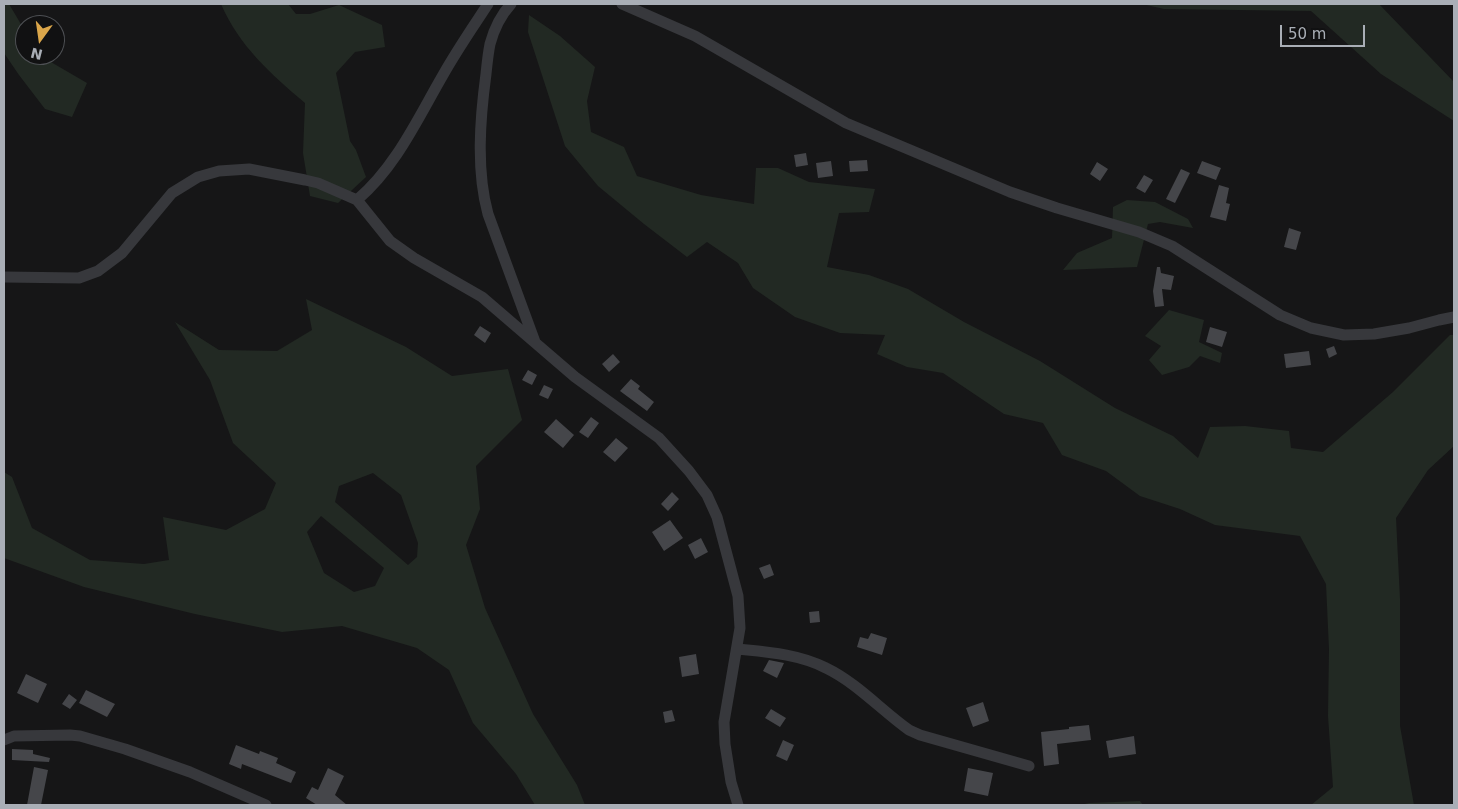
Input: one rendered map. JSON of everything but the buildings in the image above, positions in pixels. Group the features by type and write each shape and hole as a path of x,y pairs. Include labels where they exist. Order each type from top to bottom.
{"street":[{"path":"357,200 390,165 452,58 488,4"},
{"path":"511,4 503,12 488,54 481,117 482,177 488,214 536,345"},
{"path":"622,4 695,36 846,122 1010,192 1140,232 1172,246 1280,315 1311,328 1344,335 1374,334 1454,317"},
{"path":"4,277 79,278 98,271 122,253 172,194 198,177 219,171 249,169 305,180 318,183 357,200 390,241 414,258 482,297 575,377 659,438 689,471 707,495 717,517 738,596 740,628 724,722 725,744 731,782 738,805"},
{"path":"737,649 784,654 826,668 846,680 909,730 920,735 1029,766"},
{"path":"4,740 14,736 80,736 125,749 190,772 266,805"}],"shaded area":[{"path":"4,4 9,4 16,15 15,65 56,65 87,83 72,117 45,109 4,53"},
{"path":"221,4 288,4 296,14 310,14 339,5 382,25 385,47 355,52 336,73 350,141 356,150 366,177 338,203 310,196 303,153 305,103 257,58 237,33"},
{"path":"1142,4 1379,4 1454,82 1454,121 1381,74 1311,11 1164,9"},
{"path":"529,15 560,36 595,67 587,101 591,132 624,147 637,176 701,195 754,204 756,168 778,168 809,182 875,189 869,212 839,213 827,267 869,275 908,289 964,322 1040,361 1115,408 1173,436 1198,458 1210,427 1245,426 1289,431 1291,448 1323,452 1393,392 1450,335 1454,335 1454,446 1428,470 1396,518 1400,599 1400,726 1414,805 1311,805 1333,787 1328,716 1329,649 1326,584 1300,536 1215,525 1180,509 1140,496 1106,471 1062,455 1043,423 1004,414 943,373 907,367 877,354 885,335 840,333 795,317 753,288 738,263 707,242 687,257 598,186 565,146 528,32"},
{"path":"1127,200 1155,202 1188,219 1193,228 1160,222 1148,224 1137,267 1063,270 1077,253 1112,238 1113,207"},
{"path":"306,299 406,347 452,376 508,369 522,420 476,466 480,509 466,545 485,608 533,714 577,785 585,805 535,805 516,774 473,723 449,670 417,648 342,626 282,632 195,614 84,587 4,558 4,472 12,477 32,528 90,560 144,564 169,560 163,517 226,530 265,509 276,483 233,443 210,380 175,322 219,350 277,351 312,330","holes":["373,473 401,495 418,543 417,557 408,565 335,502 339,486","321,516 384,568 375,586 354,592 324,573 307,532"]},
{"path":"1169,310 1204,320 1199,342 1222,353 1220,363 1200,356 1189,367 1162,375 1149,360 1161,346 1145,336"},
{"path":"1140,801 1143,805 1080,805 1089,803"}]}
